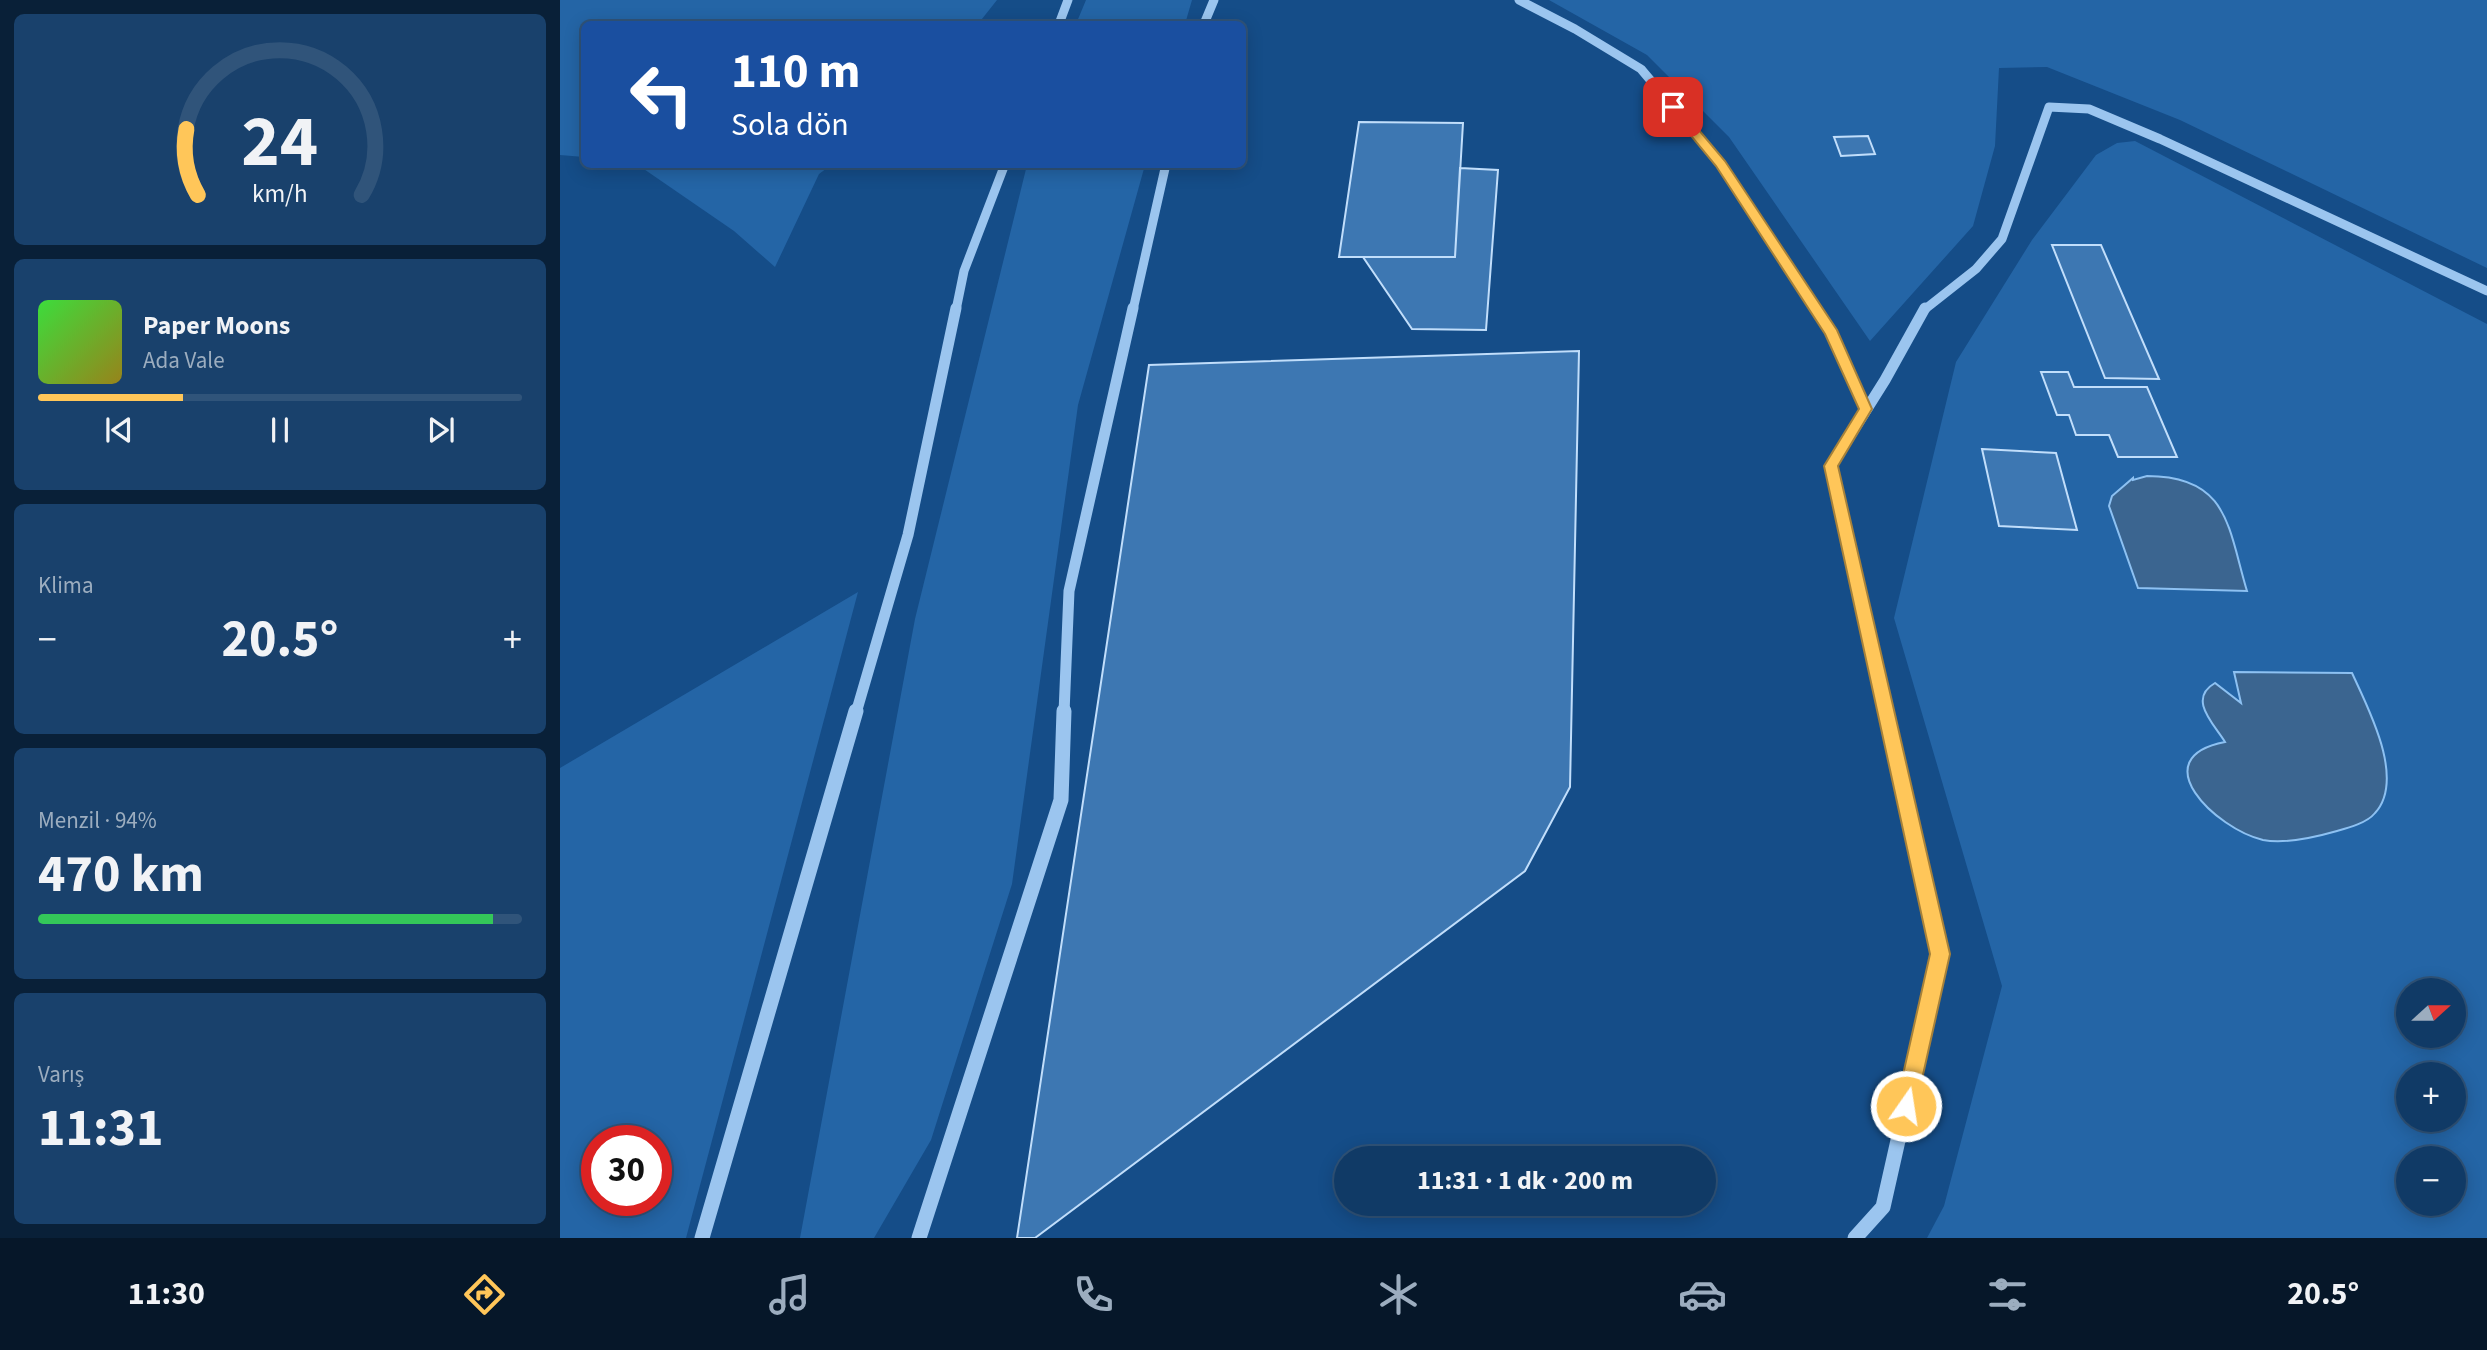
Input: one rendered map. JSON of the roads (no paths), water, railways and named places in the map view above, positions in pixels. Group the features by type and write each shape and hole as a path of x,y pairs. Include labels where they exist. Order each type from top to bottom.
{"street":[{"path":"1060,21 1068,0"},
{"path":"1205,21 1214,0"},
{"path":"1518,0 1597,42 1641,69 1650,79 1721,164 1751,209 1832,333 1866,409"},
{"path":"1855,1238 1883,1207 1940,954 1831,466 1925,308 1976,269 2002,240 2049,107 2089,109 2113,119 2487,292"},
{"path":"702,1238 908,535 964,271 1003,168"},
{"path":"919,1238 1061,800 1069,591 1165,168"}]}
